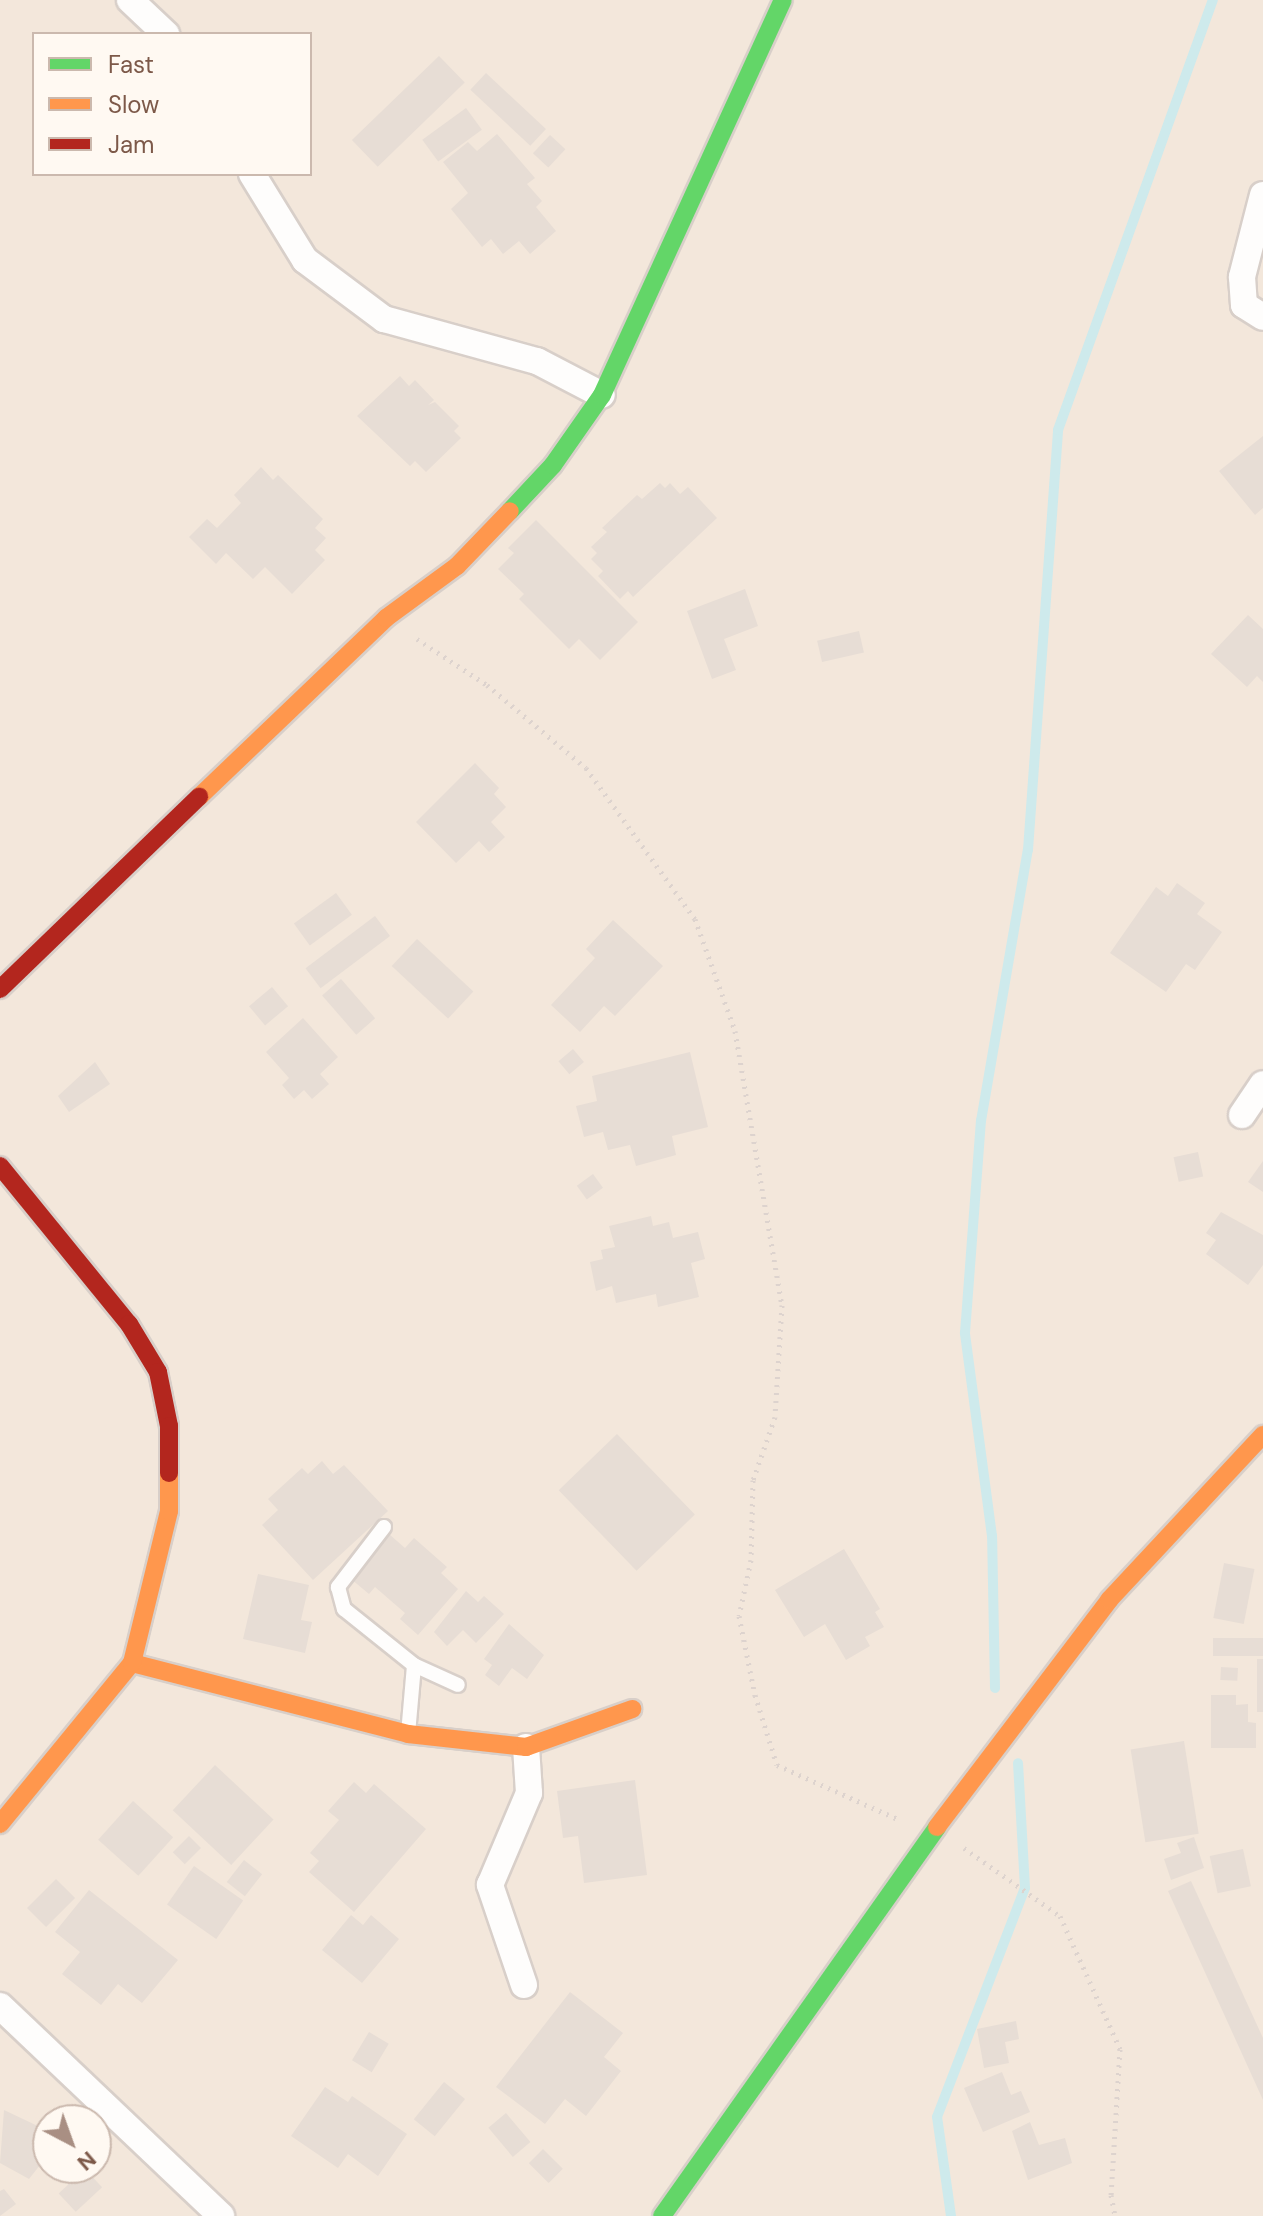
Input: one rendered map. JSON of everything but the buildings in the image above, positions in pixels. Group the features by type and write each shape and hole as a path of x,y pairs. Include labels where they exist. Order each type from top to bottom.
{"street":[{"path":"130,0 164,32"},
{"path":"0,989 386,618 457,566 553,465 602,395 783,0"},
{"path":"253,176 305,260 384,319 537,361 602,395"},
{"path":"1263,195 1242,277 1244,305 1263,317"},
{"path":"1242,1115 1263,1084"},
{"path":"0,1166 129,1324 158,1372 169,1426 169,1511 132,1663 0,1824"},
{"path":"662,2216 931,1834 1109,1600 1263,1435"},
{"path":"132,1663 408,1734 526,1747 632,1709"},
{"path":"524,1985 490,1885 529,1793 526,1747"},
{"path":"0,2006 221,2216"}],"lane":[{"path":"384,1527 338,1587 344,1609 414,1665 458,1685"},
{"path":"408,1734 414,1665"}],"path":[{"path":"386,618 487,685 586,768 695,919 735,1031 782,1305 775,1417 753,1480 751,1560 739,1616 755,1695 777,1765 980,1854 1060,1916 1120,2049 1111,2195 1115,2216"}],"shaded area":[{"path":"0,0 1263,0 1263,2216 0,2216"}],"waterway":[{"path":"995,1688 992,1536 965,1333 981,1121 1028,850 1058,430 1213,0"},
{"path":"951,2216 937,2117 1025,1888 1018,1763"}],"traffic: fast":[{"path":"510,511 553,465 602,395 783,0"},
{"path":"662,2216 937,1827"}],"traffic: slow":[{"path":"199,797 386,618 457,566 510,511"},
{"path":"937,1827 1109,1600 1263,1435"},
{"path":"0,1824 132,1663 169,1511 169,1473"},
{"path":"132,1663 408,1734 526,1747 632,1709"}],"traffic: jam":[{"path":"0,989 199,797"},
{"path":"0,1166 129,1324 158,1372 169,1426 169,1473"}]}
